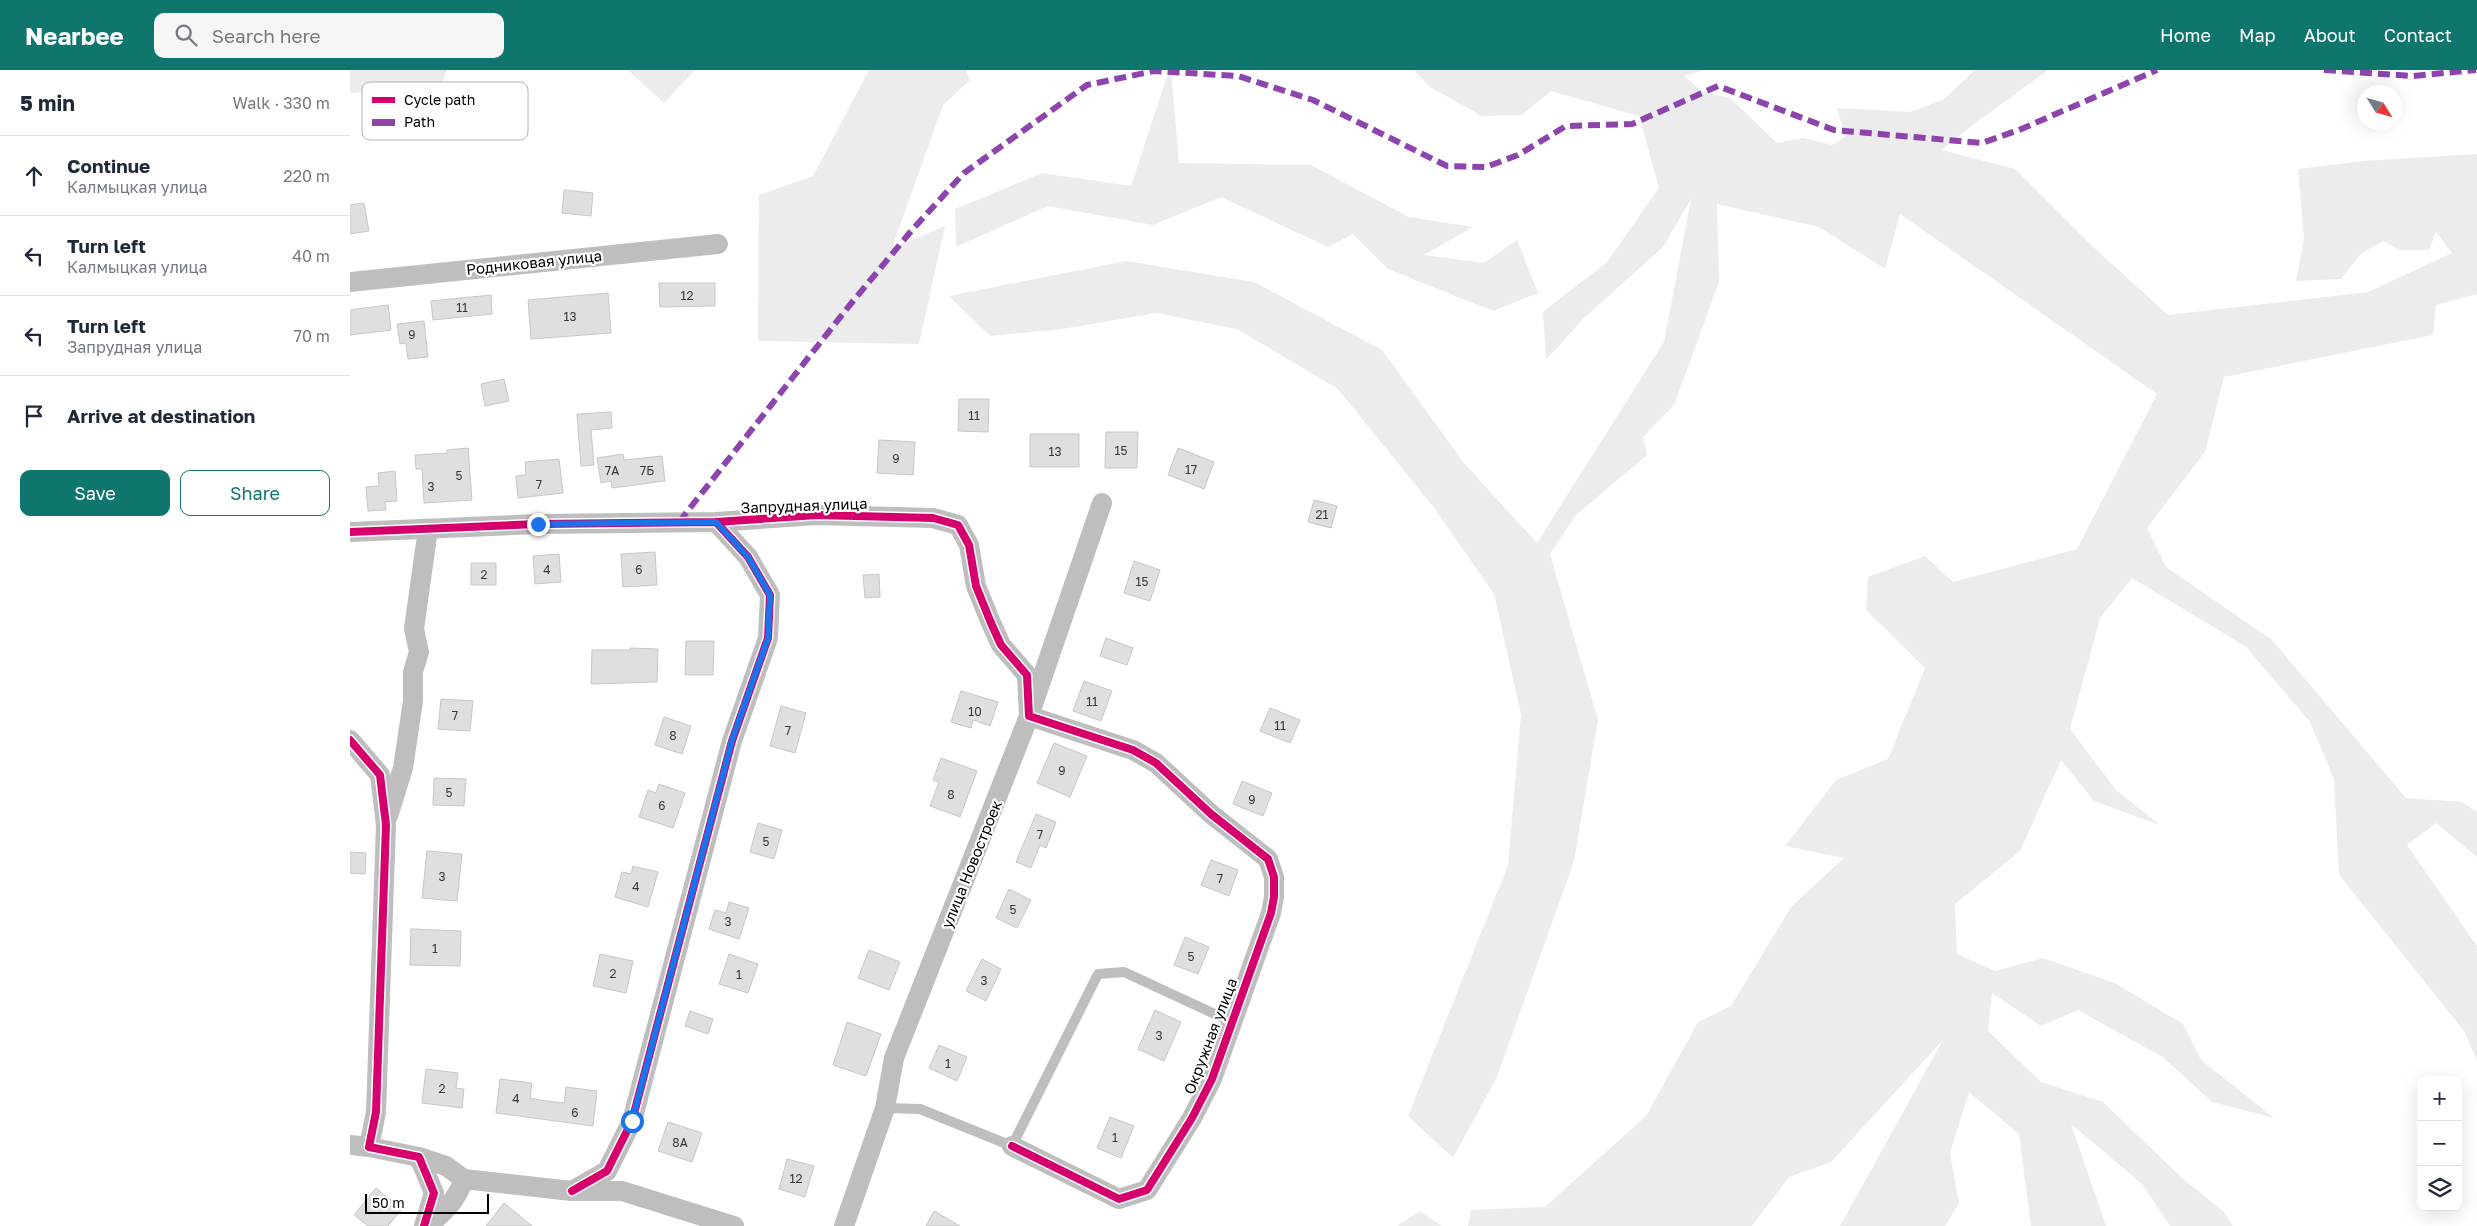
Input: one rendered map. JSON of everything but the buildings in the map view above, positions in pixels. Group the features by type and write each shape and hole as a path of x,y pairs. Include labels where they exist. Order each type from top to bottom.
{"street":[{"name":"Родниковая улица","path":"350,282 718,244"},
{"name":"улица Новостроек","path":"844,1226 885,1108 894,1058 1029,716 1102,503"},
{"name":"Запрудная улица","path":"350,532 547,524 716,522 817,515 933,518 958,525 969,545 976,586 991,623 1002,645 1027,675 1029,716"},
{"path":"572,1191 607,1171 632,1121 732,740 768,638 770,595 748,557 716,522"},
{"path":"386,825 403,768 413,701 413,672 419,652 414,629 428,529"},
{"name":"Окружная улица","path":"1012,1146 1119,1199 1147,1190 1196,1110 1212,1079 1271,912 1274,896 1274,877 1268,859 1211,814 1156,763 1133,750 1029,716"},
{"path":"350,740 380,775 386,825 376,1112 360,1146 419,1157 446,1166 464,1179 572,1191 622,1191 704,1223 734,1226"},
{"path":"419,1157 434,1193 424,1226"},
{"path":"428,1226 448,1209 460,1191 464,1179"}],"lane":[{"path":"885,1108 920,1109 1012,1146 1098,974 1124,972 1232,1022"}],"shaded area":[{"path":"350,70 447,70 443,82 362,82 362,92 350,93"},
{"path":"628,70 695,70 664,103"},
{"path":"869,70 966,70 970,80 943,105 892,248 945,226 919,344 758,341 759,195 813,176"},
{"path":"1169,70 1171,70 1179,163 1311,165 1409,217 1473,227 1424,255 1484,263 1517,240 1538,293 1493,311 1388,269 1353,234 1328,247 1221,197 1153,225 1048,206 956,247 955,209 1042,173 1131,186"},
{"path":"1414,70 1705,70 1684,76 1703,92 1730,98 1777,143 1803,138 1832,145 1845,137 1837,108 1911,112 1944,99 1975,70 2048,70 1942,150 2015,169 2089,243 2168,315 2368,292 2452,253 2436,232 2429,250 2400,250 2383,241 2361,254 2341,279 2296,281 2304,238 2298,169 2363,161 2477,154 2477,294 2436,305 2433,335 2224,377 2205,452 2147,528 2166,567 2272,640 2406,798 2462,802 2477,812 2477,857 2436,823 2407,845 2477,946 2477,1060 2464,1031 2339,875 2334,779 2310,722 2245,646 2132,578 2100,618 2070,729 2116,790 2160,825 2094,801 2061,760 2020,851 1955,904 1957,954 1995,971 2043,958 2115,983 2183,1024 2201,1060 2274,1118 2212,1102 2164,1058 2078,1010 2041,1026 1992,993 1988,1031 2041,1082 2103,1102 2181,1177 2224,1212 2233,1226 2170,1226 2142,1184 2071,1124 2106,1226 2031,1226 2019,1134 1969,1092 1950,1153 1959,1203 1945,1226 1840,1226 1943,1040 1831,1162 1789,1177 1752,1226 1468,1226 1471,1210 1545,1207 1646,1116 1698,1022 1731,1006 1791,907 1844,858 1785,846 1836,780 1888,759 1925,668 1866,610 1868,577 1925,556 1953,582 2077,549 2157,394 1900,214 1885,269 1819,227 1717,204 1719,282 1674,405 1643,437 1647,455 1576,515 1550,554 1598,720 1574,861 1497,1077 1453,1158 1408,1116 1508,865 1521,715 1494,594 1435,509 1338,389 1237,329 1156,313 1062,329 990,336 949,296 1126,261 1254,282 1382,350 1464,463 1537,543 1664,342 1691,199 1663,247 1584,318 1546,360 1543,312 1607,262 1659,188 1639,116 1551,91 1522,115 1482,116 1430,87"},
{"path":"1420,1211 1442,1226 1397,1226"}],"marked path":[{"path":"679,522 849,306 912,230 964,173 1087,85 1154,71 1238,76 1313,100 1447,166 1486,167 1518,155 1566,126 1632,124 1718,86 1834,130 1982,143 2019,130 2157,70"},
{"path":"2324,70 2413,76 2476,70"}],"cycle path":[{"path":"350,532 538,524 716,522 817,515 933,518 958,525 969,545 976,586 1001,645 1027,675 1029,716 1133,750 1156,763 1211,814 1268,859 1274,877 1274,897 1271,913 1212,1079 1192,1118 1147,1190 1119,1199 1012,1146"},
{"path":"572,1191 607,1171 632,1121 732,741 768,638 770,595 748,557 716,522"},
{"path":"350,740 380,775 386,825 376,1112 369,1147 419,1157 434,1193 424,1226"}],"route":[{"path":"538,524 716,522 748,557 770,595 768,638 732,740 632,1121"}]}
